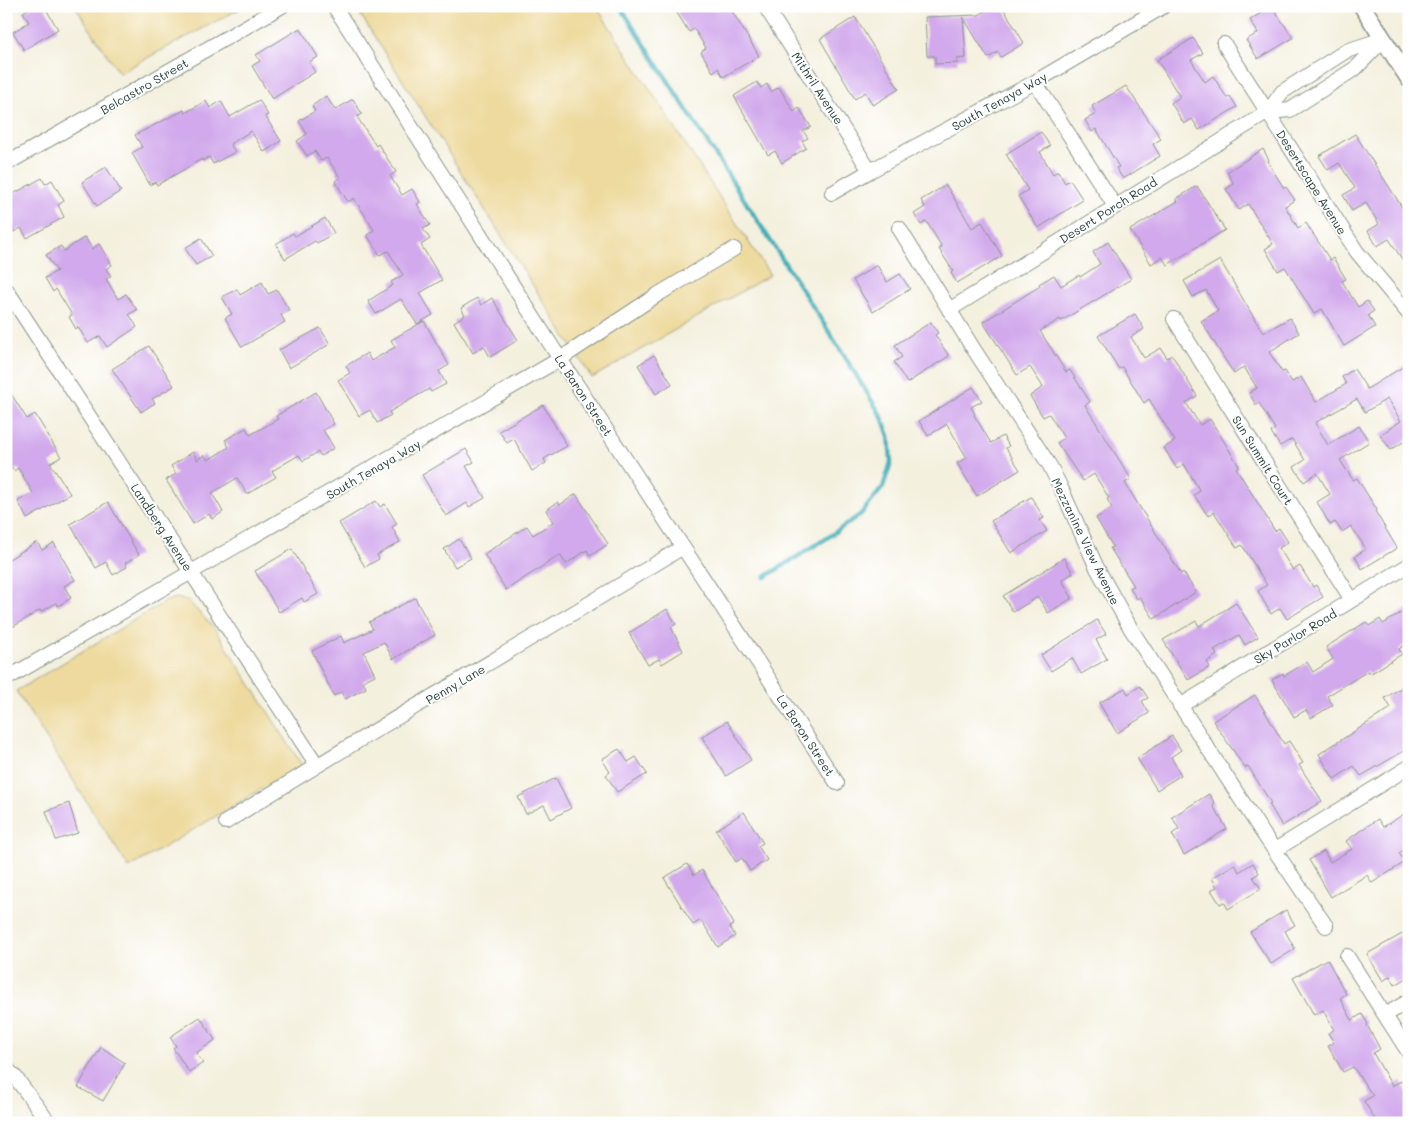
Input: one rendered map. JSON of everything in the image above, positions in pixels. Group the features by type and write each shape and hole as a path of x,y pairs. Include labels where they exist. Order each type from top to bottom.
{"street":[{"name":"Belcastro Street","path":"6,164 282,6"},
{"name":"La Baron Street","path":"334,6 560,359 837,783"},
{"name":"Mithril Avenue","path":"765,6 870,171"},
{"name":"South Tenaya Way","path":"832,193 1035,82 1164,6"},
{"path":"1362,6 1409,79"},
{"name":"Desert Porch Road","path":"1268,112 1290,110 1356,68 1384,39"},
{"name":"Desert Porch Road","path":"949,310 1268,112 1282,92 1346,51 1384,39"},
{"name":"Desertscape Avenue","path":"1224,44 1357,252 1409,314"},
{"path":"1035,82 1116,206"},
{"name":"Mezzanine View Avenue","path":"899,228 949,310 1050,466 1062,488 1086,546 1111,595 1180,706 1326,926"},
{"name":"South Tenaya Way","path":"6,680 560,359 657,295 734,249"},
{"name":"Landberg Avenue","path":"6,288 317,765"},
{"name":"Sun Summit Court","path":"1174,319 1352,600"},
{"name":"Penny Lane","path":"226,822 317,765 515,649 683,547"},
{"name":"Sky Parlor Road","path":"1180,706 1409,565"},
{"path":"1275,850 1409,767"},
{"path":"1346,956 1409,1053"},
{"path":"1385,1015 1409,1001"},
{"path":"6,1068 16,1078 49,1123"}],"sand":[{"path":"75,6 245,6 119,73"},
{"path":"355,6 596,6 770,275 592,378"},
{"path":"176,598 188,601 215,629 302,765 129,868 16,691 166,601"}],"building":[{"path":"33,6 44,6 58,29 24,50 13,32 29,22 23,12"},
{"path":"687,6 729,6 759,56 723,77 718,68 713,72 701,52 706,48 694,29 689,32 677,13"},
{"path":"993,6 1002,6 1024,43 1001,57 998,52 988,58 963,17 966,58 957,59 958,63 935,64 935,56 927,56 925,17 979,15"},
{"path":"1272,6 1293,38 1258,59 1246,40 1258,33 1250,20"},
{"path":"855,17 899,89 873,105 865,92 855,99 820,39"},
{"path":"300,28 318,57 309,62 315,72 272,99 252,66 260,61 256,55"},
{"path":"1193,38 1203,53 1191,60 1205,82 1213,76 1227,98 1230,96 1237,107 1199,130 1192,119 1184,124 1171,103 1180,97 1157,60"},
{"path":"757,82 761,88 767,84 771,92 779,87 794,112 799,108 811,127 803,131 808,138 802,141 806,148 782,163 775,151 768,155 734,96"},
{"path":"1126,86 1161,139 1153,144 1160,156 1123,179 1116,168 1119,167 1096,129 1092,132 1085,120 1096,114 1092,106"},
{"path":"326,96 335,110 353,99 362,114 357,117 376,146 378,144 396,172 390,176 402,195 412,189 420,202 417,204 430,225 423,229 430,239 421,245 442,280 420,293 433,315 417,324 401,299 376,314 368,301 393,285 391,282 403,275 388,251 380,255 367,235 374,230 354,198 348,202 335,181 340,177 327,158 321,161 315,151 307,156 297,141 307,134 299,121 315,111 312,106"},
{"path":"259,100 268,115 265,116 281,141 264,152 251,131 230,144 235,152 213,164 209,157 202,161 202,159 157,185 155,182 150,185 132,153 142,147 135,135 184,110 185,113 206,101 210,108 221,101 230,117"},
{"path":"1041,132 1050,146 1040,152 1053,174 1058,171 1065,183 1070,180 1083,200 1038,228 1018,196 1028,190 1006,154"},
{"path":"1355,134 1409,218 1409,270 1389,239 1377,246 1368,231 1379,224 1366,203 1352,211 1343,195 1355,188 1339,163 1328,170 1319,156"},
{"path":"1263,149 1269,160 1267,161 1284,188 1286,187 1295,200 1285,206 1298,228 1306,223 1330,260 1333,258 1346,279 1342,281 1358,307 1367,301 1374,311 1368,315 1375,327 1344,346 1322,309 1314,314 1285,267 1278,271 1265,249 1273,244 1248,204 1239,210 1226,189 1234,184 1227,172"},
{"path":"106,167 121,191 97,206 82,182"},
{"path":"42,178 45,184 52,180 64,201 58,205 64,217 27,238 21,228 14,232 6,217 6,198"},
{"path":"946,185 972,228 982,222 1002,256 957,283 951,273 953,271 939,249 942,247 926,221 921,225 914,214 925,207 921,200"},
{"path":"1197,186 1225,230 1167,265 1162,257 1151,264 1130,230 1178,201 1176,199"},
{"path":"325,218 334,233 317,243 315,241 285,259 276,244 293,233 295,236"},
{"path":"85,237 92,249 99,244 112,265 106,269 111,276 106,279 118,299 126,294 137,310 129,314 137,327 107,347 100,336 88,343 78,327 76,329 69,317 72,315 56,289 53,292 45,278 57,271 46,255 61,246 64,251"},
{"path":"201,238 212,256 196,265 185,248"},
{"path":"1108,242 1131,279 1061,321 1060,319 1040,331 1066,372 1070,370 1090,402 1085,405 1131,479 1125,483 1181,574 1183,572 1196,592 1154,619 1140,597 1137,599 1130,588 1134,586 1110,548 1113,547 1096,518 1112,508 1107,499 1109,498 1094,474 1083,481 1057,443 1064,438 1049,414 1043,417 1030,396 1043,387 1030,367 1017,375 983,322 1054,275 1061,286 1079,275 1080,277 1100,264 1093,252"},
{"path":"1220,260 1263,333 1290,318 1299,333 1269,352 1282,372 1285,371 1292,382 1301,377 1316,402 1346,384 1342,377 1354,369 1367,389 1409,363 1409,438 1391,450 1380,435 1401,421 1387,399 1365,412 1357,399 1315,423 1328,445 1359,426 1369,442 1340,460 1353,480 1357,478 1397,548 1362,569 1355,556 1366,549 1351,526 1342,532 1335,522 1330,525 1317,502 1330,494 1317,473 1304,482 1294,467 1305,460 1292,439 1280,446 1271,432 1275,429 1259,403 1256,405 1249,393 1257,388 1244,367 1234,374 1201,321 1218,311 1206,290 1193,297 1184,281"},
{"path":"877,265 887,282 900,274 910,289 873,312 853,280"},
{"path":"262,282 268,294 277,290 289,310 281,315 285,322 242,347 225,318 232,314 222,297 237,289 240,295"},
{"path":"477,298 481,305 492,298 518,340 490,357 484,346 473,353 454,322 465,315 461,308"},
{"path":"1135,314 1144,329 1131,337 1144,358 1161,348 1167,358 1172,355 1197,396 1186,403 1200,425 1210,419 1239,466 1236,468 1275,531 1279,528 1288,542 1279,548 1293,570 1300,566 1313,587 1316,585 1323,597 1287,619 1280,608 1271,614 1258,591 1267,585 1242,545 1237,548 1214,512 1208,516 1194,495 1200,491 1184,464 1177,469 1164,448 1175,441 1149,399 1144,403 1122,367 1119,369 1098,336"},
{"path":"424,321 449,365 439,371 446,384 431,392 429,389 389,412 391,415 377,423 370,410 359,416 338,380 350,373 346,366 367,353 371,361 395,347 391,340"},
{"path":"931,322 938,333 935,335 949,356 907,383 894,362 902,357 895,345"},
{"path":"320,328 330,344 289,368 279,350"},
{"path":"149,346 174,386 152,399 155,403 141,412 112,369"},
{"path":"654,355 672,384 656,394 638,365"},
{"path":"6,386 27,419 35,414 61,457 50,463 70,494 27,519 18,501 33,493 18,468 14,471 6,459"},
{"path":"973,387 982,401 971,407 974,415 991,443 1003,436 1009,446 1006,448 1020,470 977,496 957,463 967,458 947,424 928,436 919,421"},
{"path":"316,392 334,424 323,430 334,448 321,456 318,452 303,461 299,455 272,471 276,477 247,494 237,478 212,493 223,512 212,519 209,514 193,524 166,480 176,474 171,466 193,452 197,460 204,455 208,460 229,447 225,440 246,428 250,435 278,419 276,416"},
{"path":"543,405 567,446 544,459 546,463 532,471 514,439 507,443 499,431"},
{"path":"466,449 474,462 466,466 485,498 469,507 467,503 446,516 422,475"},
{"path":"576,494 608,544 590,556 587,550 566,564 560,555 506,590 484,554 527,526 533,535 553,522 546,510 558,502 560,505"},
{"path":"1031,497 1044,518 1040,520 1047,531 1011,553 991,521"},
{"path":"376,501 380,507 385,504 397,524 392,527 400,542 377,555 379,559 365,567 339,523"},
{"path":"108,502 139,555 125,563 127,567 113,575 106,562 96,568 70,524"},
{"path":"459,539 471,558 455,567 444,549"},
{"path":"37,542 42,550 54,543 75,580 64,586 71,598 58,606 56,603 41,612 40,610 6,631 6,561"},
{"path":"292,549 318,594 304,602 302,598 279,612 255,571"},
{"path":"1064,558 1073,573 1062,580 1072,598 1048,613 1038,597 1013,612 1003,596"},
{"path":"415,598 435,635 393,659 384,642 364,652 375,675 363,681 366,688 345,699 341,692 334,696 312,651 341,636 344,643 373,629 369,622"},
{"path":"1236,603 1258,637 1245,645 1239,635 1214,650 1217,655 1207,662 1210,667 1188,680 1163,640 1196,621 1199,626"},
{"path":"1409,608 1409,642 1399,649 1402,654 1370,674 1368,671 1327,696 1333,705 1311,718 1306,710 1294,717 1272,680 1283,673 1284,676 1307,662 1313,672 1333,659 1326,647 1366,622 1369,626 1380,619 1383,624"},
{"path":"667,609 676,624 671,627 683,651 662,664 659,659 648,665 629,633"},
{"path":"1097,620 1106,634 1096,640 1107,659 1081,674 1072,658 1051,671 1041,655"},
{"path":"1409,683 1409,748 1361,776 1354,766 1334,779 1319,754 1391,708 1385,698"},
{"path":"1140,686 1148,698 1142,701 1149,713 1117,733 1099,703 1125,688 1128,694"},
{"path":"1255,695 1284,744 1289,741 1303,763 1299,765 1322,801 1282,826 1269,804 1271,803 1248,766 1245,768 1213,721"},
{"path":"727,721 751,760 726,776 702,737"},
{"path":"1172,736 1181,750 1171,757 1181,775 1157,790 1137,758"},
{"path":"619,749 628,762 636,757 647,774 617,792 606,775 610,772 602,759"},
{"path":"556,778 571,808 551,819 544,805 526,814 518,797"},
{"path":"1209,794 1215,804 1213,806 1227,829 1184,855 1172,834 1179,829 1172,817"},
{"path":"69,803 78,833 56,840 46,811"},
{"path":"1409,811 1409,847 1399,853 1405,862 1372,883 1367,875 1331,897 1309,860 1324,851 1330,862 1352,849 1346,841 1367,826 1378,819 1383,827"},
{"path":"744,812 763,843 758,846 767,860 750,871 742,858 736,862 716,830"},
{"path":"1253,863 1259,873 1253,877 1261,889 1228,909 1224,902 1220,904 1211,890 1217,887 1212,878 1235,864 1239,872"},
{"path":"687,864 694,875 702,870 734,924 730,927 735,936 718,947 701,920 693,925 664,878"},
{"path":"1286,910 1295,925 1285,931 1295,949 1271,964 1250,932"},
{"path":"1409,930 1409,977 1395,985 1390,976 1383,981 1367,954"},
{"path":"1327,959 1346,994 1340,998 1352,1020 1362,1014 1380,1049 1373,1053 1392,1086 1401,1081 1409,1095 1409,1123 1377,1123 1364,1101 1373,1096 1353,1067 1343,1072 1328,1046 1334,1043 1328,1033 1334,1030 1323,1010 1314,1015 1293,978"},
{"path":"200,1017 215,1040 196,1053 203,1063 189,1072 173,1048 176,1046 170,1037"},
{"path":"101,1047 125,1063 103,1101 78,1087"}],"waterway":[{"path":"620,6 845,357 882,417 889,436 891,462 883,487 861,514 765,577"}]}
